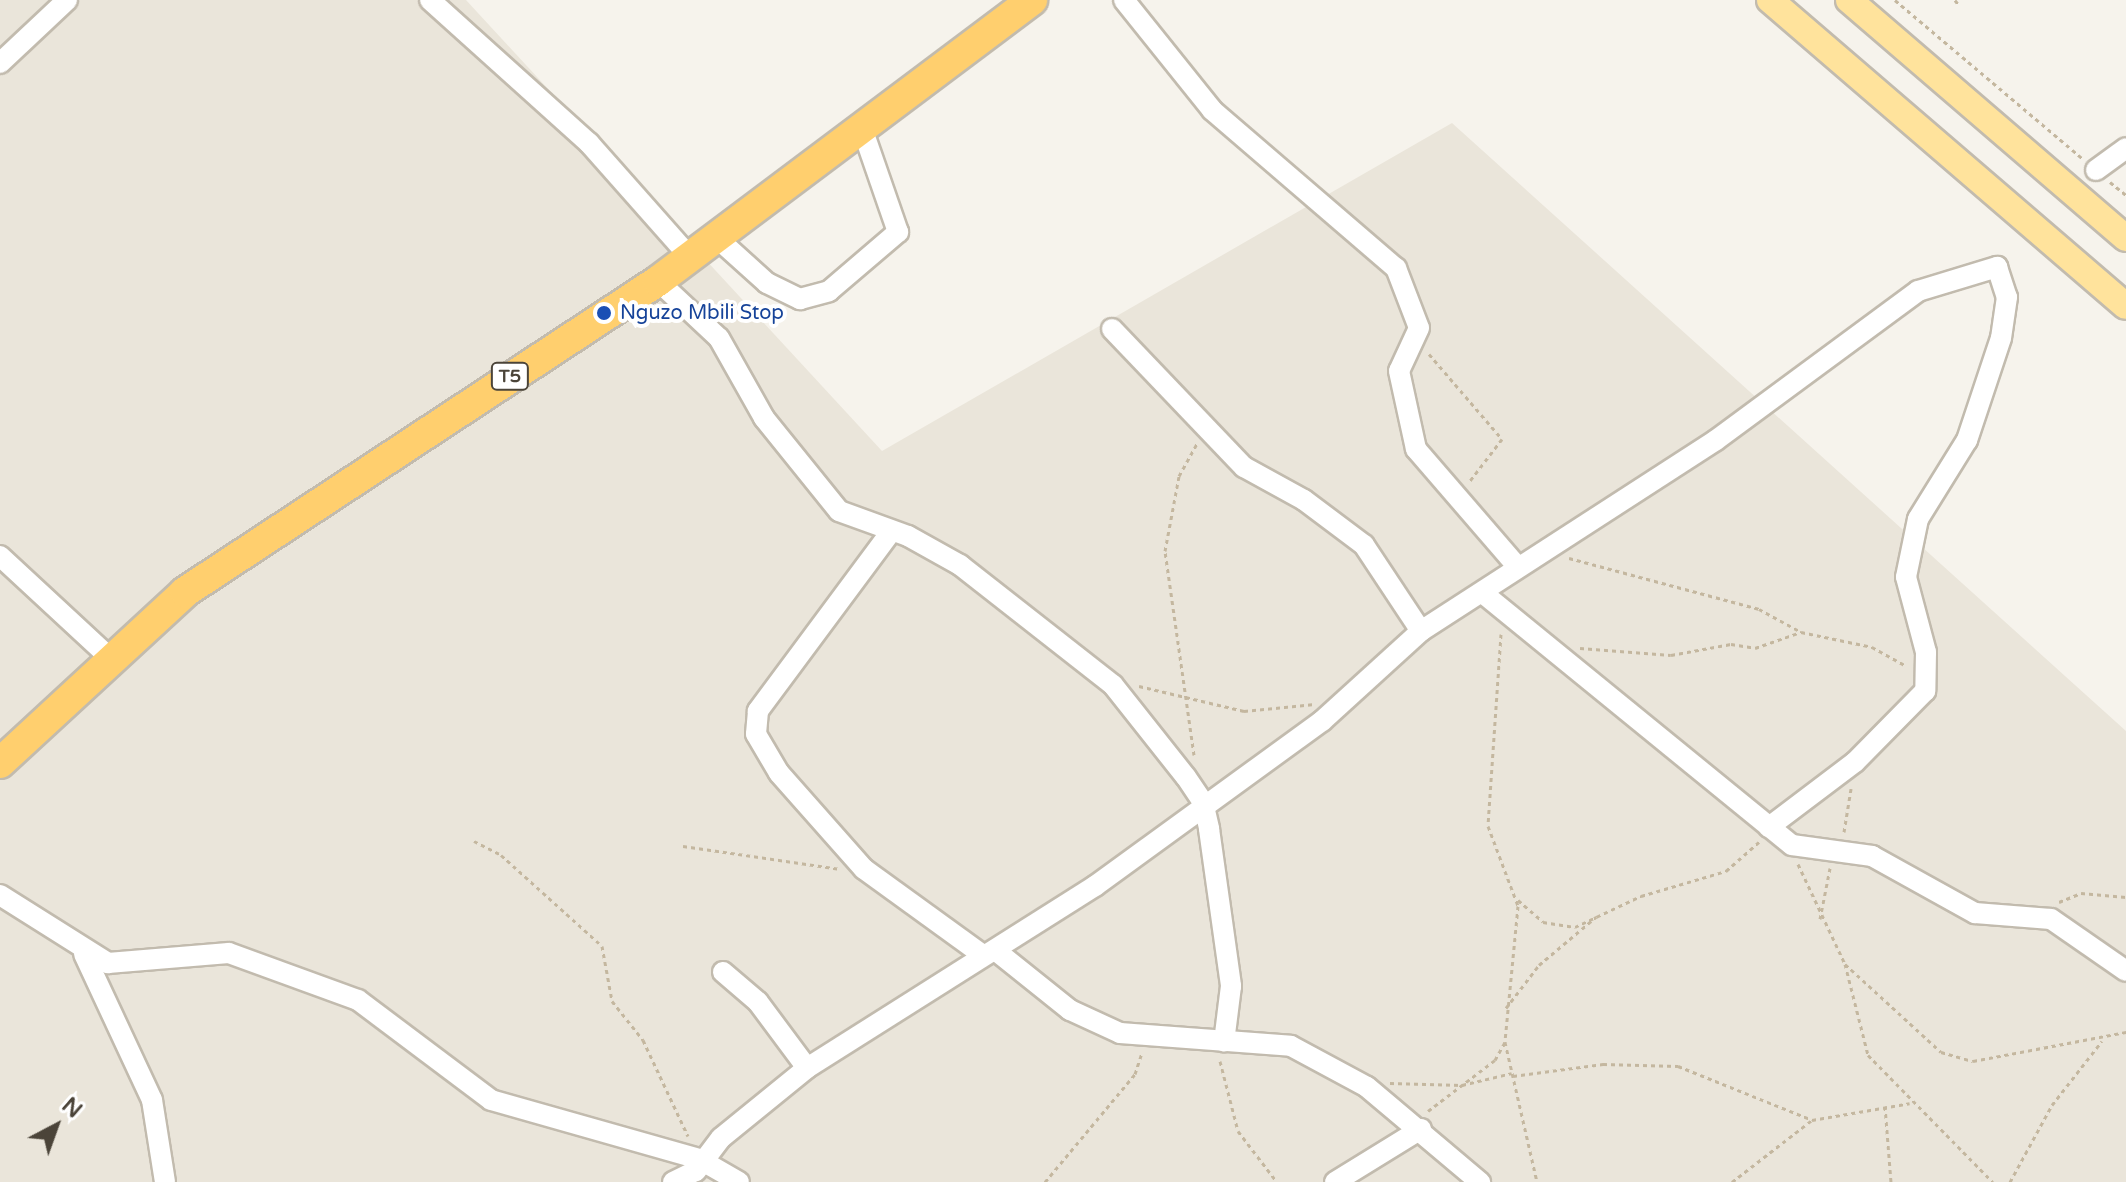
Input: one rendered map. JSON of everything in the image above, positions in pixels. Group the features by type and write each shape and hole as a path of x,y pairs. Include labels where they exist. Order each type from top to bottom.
{"highway":[{"name":"T5","path":"0,763 109,657 276,525 658,281 863,131 1032,0"}],"main road":[{"path":"1770,0 2126,306"},
{"path":"1849,0 2126,238"}],"street":[{"path":"0,63 67,0"},
{"path":"430,0 589,143 690,257"},
{"path":"1124,0 1212,110 1396,268 1419,333 1399,371 1410,430 1425,463 1461,494 1518,567"},
{"path":"717,238 767,283 800,299 829,291 898,232 863,131"},
{"path":"2096,170 2126,148"},
{"path":"673,1182 701,1161 721,1138 807,1068 989,953 1338,709 1421,631 1484,594 1541,550 1716,440 1918,291 1997,267 2007,297 2001,338 1967,440 1918,519 1906,577 1928,677 1916,705 1855,762 1769,827"},
{"path":"658,281 719,338 764,418 839,511 943,553 1113,685 1204,804 1231,986 1220,1042"},
{"path":"1112,329 1255,476 1304,500 1364,545 1421,631"},
{"path":"890,533 755,721 779,773 864,869 1070,1010 1144,1037 1291,1046 1367,1087 1480,1182"},
{"path":"0,556 109,657"},
{"path":"1484,594 1552,655 1792,845 1842,848 1872,856 1975,913 2040,915 2126,971"},
{"path":"0,895 84,954 108,963 239,954 379,1011 491,1100 701,1161 739,1182"},
{"path":"84,954 152,1100 165,1182"},
{"path":"723,972 758,1002 807,1068"},
{"path":"1335,1182 1417,1126"}],"path":[{"path":"1895,0 2126,195"},
{"path":"1419,333 1457,392 1502,439 1461,494"},
{"path":"1204,804 1183,694 1166,531 1179,476 1208,426"},
{"path":"1541,550 1728,599 1801,632 1872,647 1928,677"},
{"path":"1504,614 1493,692 1488,826 1515,897 1505,1042 1537,1182"},
{"path":"1552,655 1597,644 1671,655 1731,644 1755,648 1801,632"},
{"path":"1113,685 1183,694 1244,711 1293,703 1338,709"},
{"path":"1820,919 1826,877 1842,848 1855,762"},
{"path":"1515,897 1554,926 1597,916 1726,871 1769,827"},
{"path":"474,841 501,855 602,946 612,1001 643,1040 701,1161"},
{"path":"1792,845 1820,919 1845,964 1909,1028 1955,1059 2102,1041 2126,1032"},
{"path":"683,846 864,869"},
{"path":"2040,915 2081,893 2126,897"},
{"path":"1506,1008 1539,965 1597,916"},
{"path":"1845,964 1863,1047 1910,1103 1993,1182"},
{"path":"1045,1182 1135,1074 1144,1037"},
{"path":"2010,1182 2052,1105 2102,1041"},
{"path":"1220,1042 1238,1131 1277,1182"},
{"path":"1417,1126 1495,1060 1505,1042"},
{"path":"1367,1087 1462,1085 1512,1074 1603,1064 1678,1066 1812,1120"},
{"path":"1732,1182 1812,1120 1910,1103"},
{"path":"1885,1106 1891,1182"}],"shaded area":[{"path":"0,0 466,0 882,451 1452,123 2126,731 2126,1182 0,1182"}],"place":[{"name":"Nguzo Mbili Stop","path":"604,313"}]}
